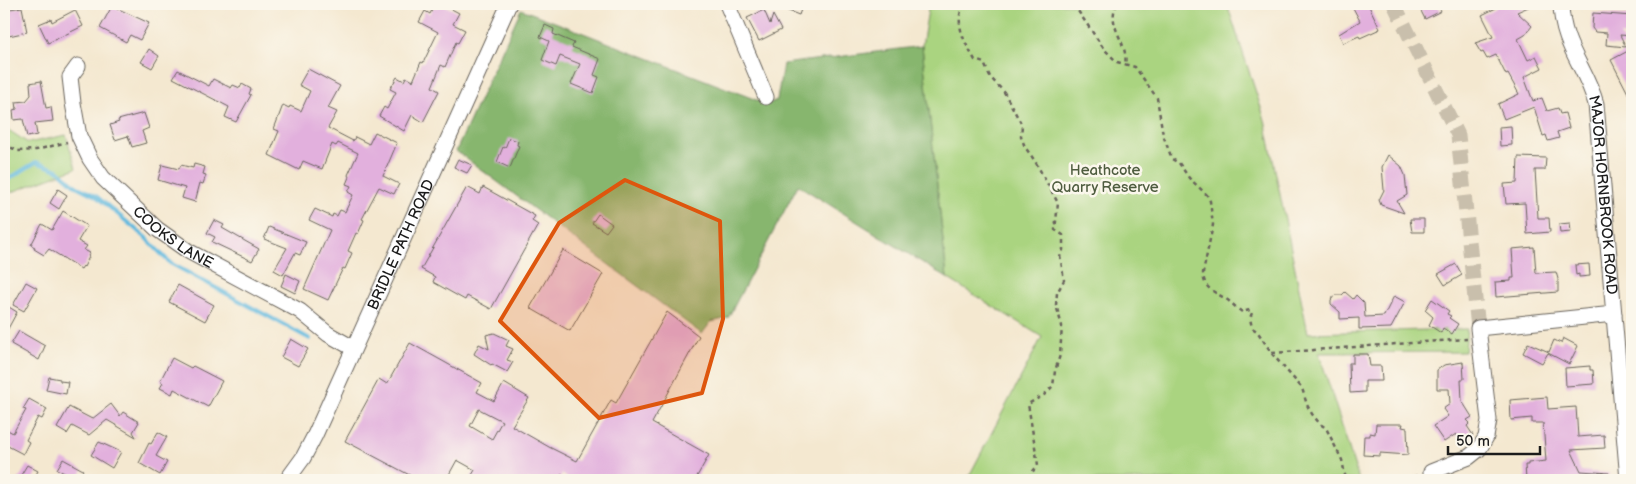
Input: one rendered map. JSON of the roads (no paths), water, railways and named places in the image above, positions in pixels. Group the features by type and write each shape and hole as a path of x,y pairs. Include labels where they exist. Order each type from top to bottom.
{"street":[{"name":"BRIDLE PATH ROAD","path":"287,480 303,458 315,435 509,4"},
{"path":"727,4 766,97"},
{"name":"MAJOR HORNBROOK ROAD","path":"1561,4 1562,24 1566,36 1596,104 1628,480"},
{"name":"COOKS LANE","path":"78,66 70,77 79,136 90,159 104,178 157,229 188,251 300,311 328,334 353,348"},
{"path":"1431,472 1469,457 1479,449 1486,437 1489,420 1478,328 1614,314"}],"waterway":[{"path":"4,182 36,162 58,170 76,186 96,196 145,237 170,263 310,339"}],"tunnel":[{"path":"1394,4 1458,135 1478,328"}],"park label":[{"name":"Heathcote Quarry Reserve","path":"1105,178"}]}
